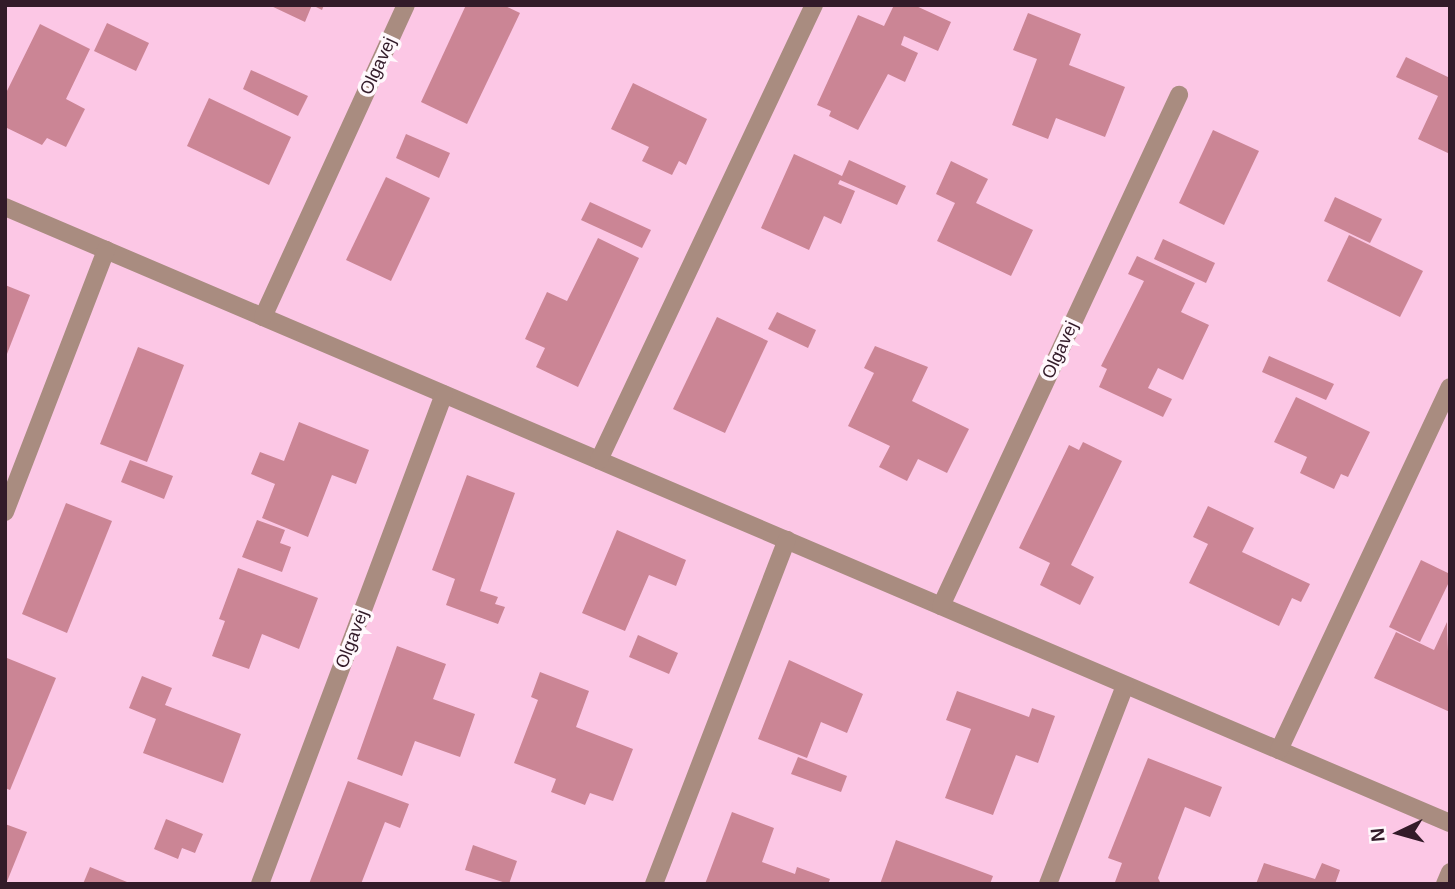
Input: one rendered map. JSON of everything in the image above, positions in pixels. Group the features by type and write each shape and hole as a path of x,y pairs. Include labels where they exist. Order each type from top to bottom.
{"street":[{"name":"Olgavej","path":"262,317 406,5"},
{"path":"599,460 814,5"},
{"name":"Olgavej","path":"941,606 1179,95"},
{"path":"5,207 1450,823"},
{"path":"5,512 106,250"},
{"path":"1279,750 1450,387"},
{"name":"Olgavej","path":"260,884 444,394"},
{"path":"654,884 787,540"},
{"path":"1048,884 1125,684"},
{"path":"1445,884 1450,872"}],"building":[{"path":"269,5 312,5 305,22"},
{"path":"466,5 503,5 520,13 467,124 421,102"},
{"path":"894,5 914,5 951,22 938,51 904,36 901,45 918,53 905,82 888,74 858,130 829,116 831,111 817,105 858,15 884,26"},
{"path":"1028,13 1081,34 1069,65 1125,87 1105,137 1056,118 1048,139 1012,125 1037,59 1013,50"},
{"path":"107,23 149,43 136,71 94,51"},
{"path":"40,24 90,49 66,99 85,109 66,147 47,138 42,145 5,127 5,95"},
{"path":"1406,57 1450,78 1450,154 1418,139 1438,96 1396,77"},
{"path":"251,70 308,96 298,116 243,89"},
{"path":"633,83 707,119 686,165 679,161 672,175 642,161 649,147 611,129"},
{"path":"209,98 291,137 269,185 187,146"},
{"path":"1213,130 1259,151 1224,225 1179,203"},
{"path":"406,134 450,153 439,178 396,158"},
{"path":"794,154 842,176 849,160 906,186 897,205 840,180 838,184 855,191 841,224 824,216 809,250 761,228"},
{"path":"951,161 988,179 976,203 1033,230 1011,276 937,241 955,203 936,194"},
{"path":"386,177 430,198 391,281 346,260"},
{"path":"1335,197 1382,219 1370,243 1324,221"},
{"path":"590,202 651,230 642,248 581,220"},
{"path":"1349,235 1423,271 1400,317 1327,281"},
{"path":"598,238 639,258 578,387 536,367 545,348 525,339 547,292 567,301"},
{"path":"1163,239 1215,263 1206,283 1154,259"},
{"path":"1137,256 1195,283 1181,312 1209,325 1183,380 1158,368 1148,388 1172,399 1163,417 1099,387 1107,369 1101,366 1144,281 1128,274"},
{"path":"5,285 30,295 5,359"},
{"path":"777,312 816,330 808,348 768,329"},
{"path":"717,317 768,341 725,433 673,409"},
{"path":"875,346 928,367 912,401 969,429 947,473 918,459 907,481 879,467 890,446 848,426 874,373 864,368"},
{"path":"138,347 184,365 147,462 100,444"},
{"path":"1269,356 1334,384 1326,400 1262,372"},
{"path":"1296,397 1370,432 1348,477 1341,474 1334,489 1300,473 1307,457 1274,442"},
{"path":"299,422 369,450 356,484 332,475 308,537 262,518 275,484 251,474 260,452 284,461"},
{"path":"1083,442 1122,461 1071,565 1094,577 1080,605 1040,585 1050,563 1019,548 1069,445 1079,450"},
{"path":"130,460 173,476 164,499 121,482"},
{"path":"467,475 515,493 480,591 498,597 495,604 505,607 498,624 446,605 455,579 432,570"},
{"path":"66,503 112,521 67,633 22,614"},
{"path":"1208,506 1254,528 1242,552 1310,584 1301,602 1292,598 1279,626 1189,583 1208,544 1193,537"},
{"path":"257,520 285,530 280,543 291,547 282,572 242,557"},
{"path":"617,530 686,560 676,586 649,575 625,631 582,613"},
{"path":"1421,560 1450,574 1450,580 1420,642 1389,627"},
{"path":"238,568 318,598 299,649 262,634 249,669 212,656 225,621 219,619"},
{"path":"1447,622 1450,712 1374,678 1396,632 1434,650"},
{"path":"638,635 678,653 669,674 629,657"},
{"path":"397,646 446,664 433,699 475,714 460,757 415,741 402,776 357,759"},
{"path":"7,658 56,678 10,790 5,788"},
{"path":"789,660 863,694 847,733 821,722 807,758 758,739"},
{"path":"540,672 589,691 576,727 633,749 613,801 590,793 585,805 551,792 556,779 514,763 538,700 531,697"},
{"path":"142,676 172,688 165,705 241,734 223,783 143,753 156,719 129,708"},
{"path":"957,691 1029,717 1032,708 1055,716 1038,763 1016,755 993,815 945,798 971,729 946,720"},
{"path":"798,757 847,776 841,792 791,774"},
{"path":"1148,758 1222,787 1210,817 1185,807 1158,878 1161,884 1120,884 1115,882 1122,863 1108,858"},
{"path":"348,781 409,804 400,828 385,822 361,884 309,884"},
{"path":"732,812 774,828 762,862 795,874 797,867 830,879 828,884 705,884"},
{"path":"166,819 203,834 195,853 182,848 178,859 154,849"},
{"path":"5,824 27,832 6,884 5,884"},
{"path":"896,840 993,876 990,884 880,884"},
{"path":"473,845 517,861 509,884 465,870"},
{"path":"1264,863 1315,879 1322,863 1340,870 1335,884 1256,884"},
{"path":"90,867 132,884 83,884"}]}
